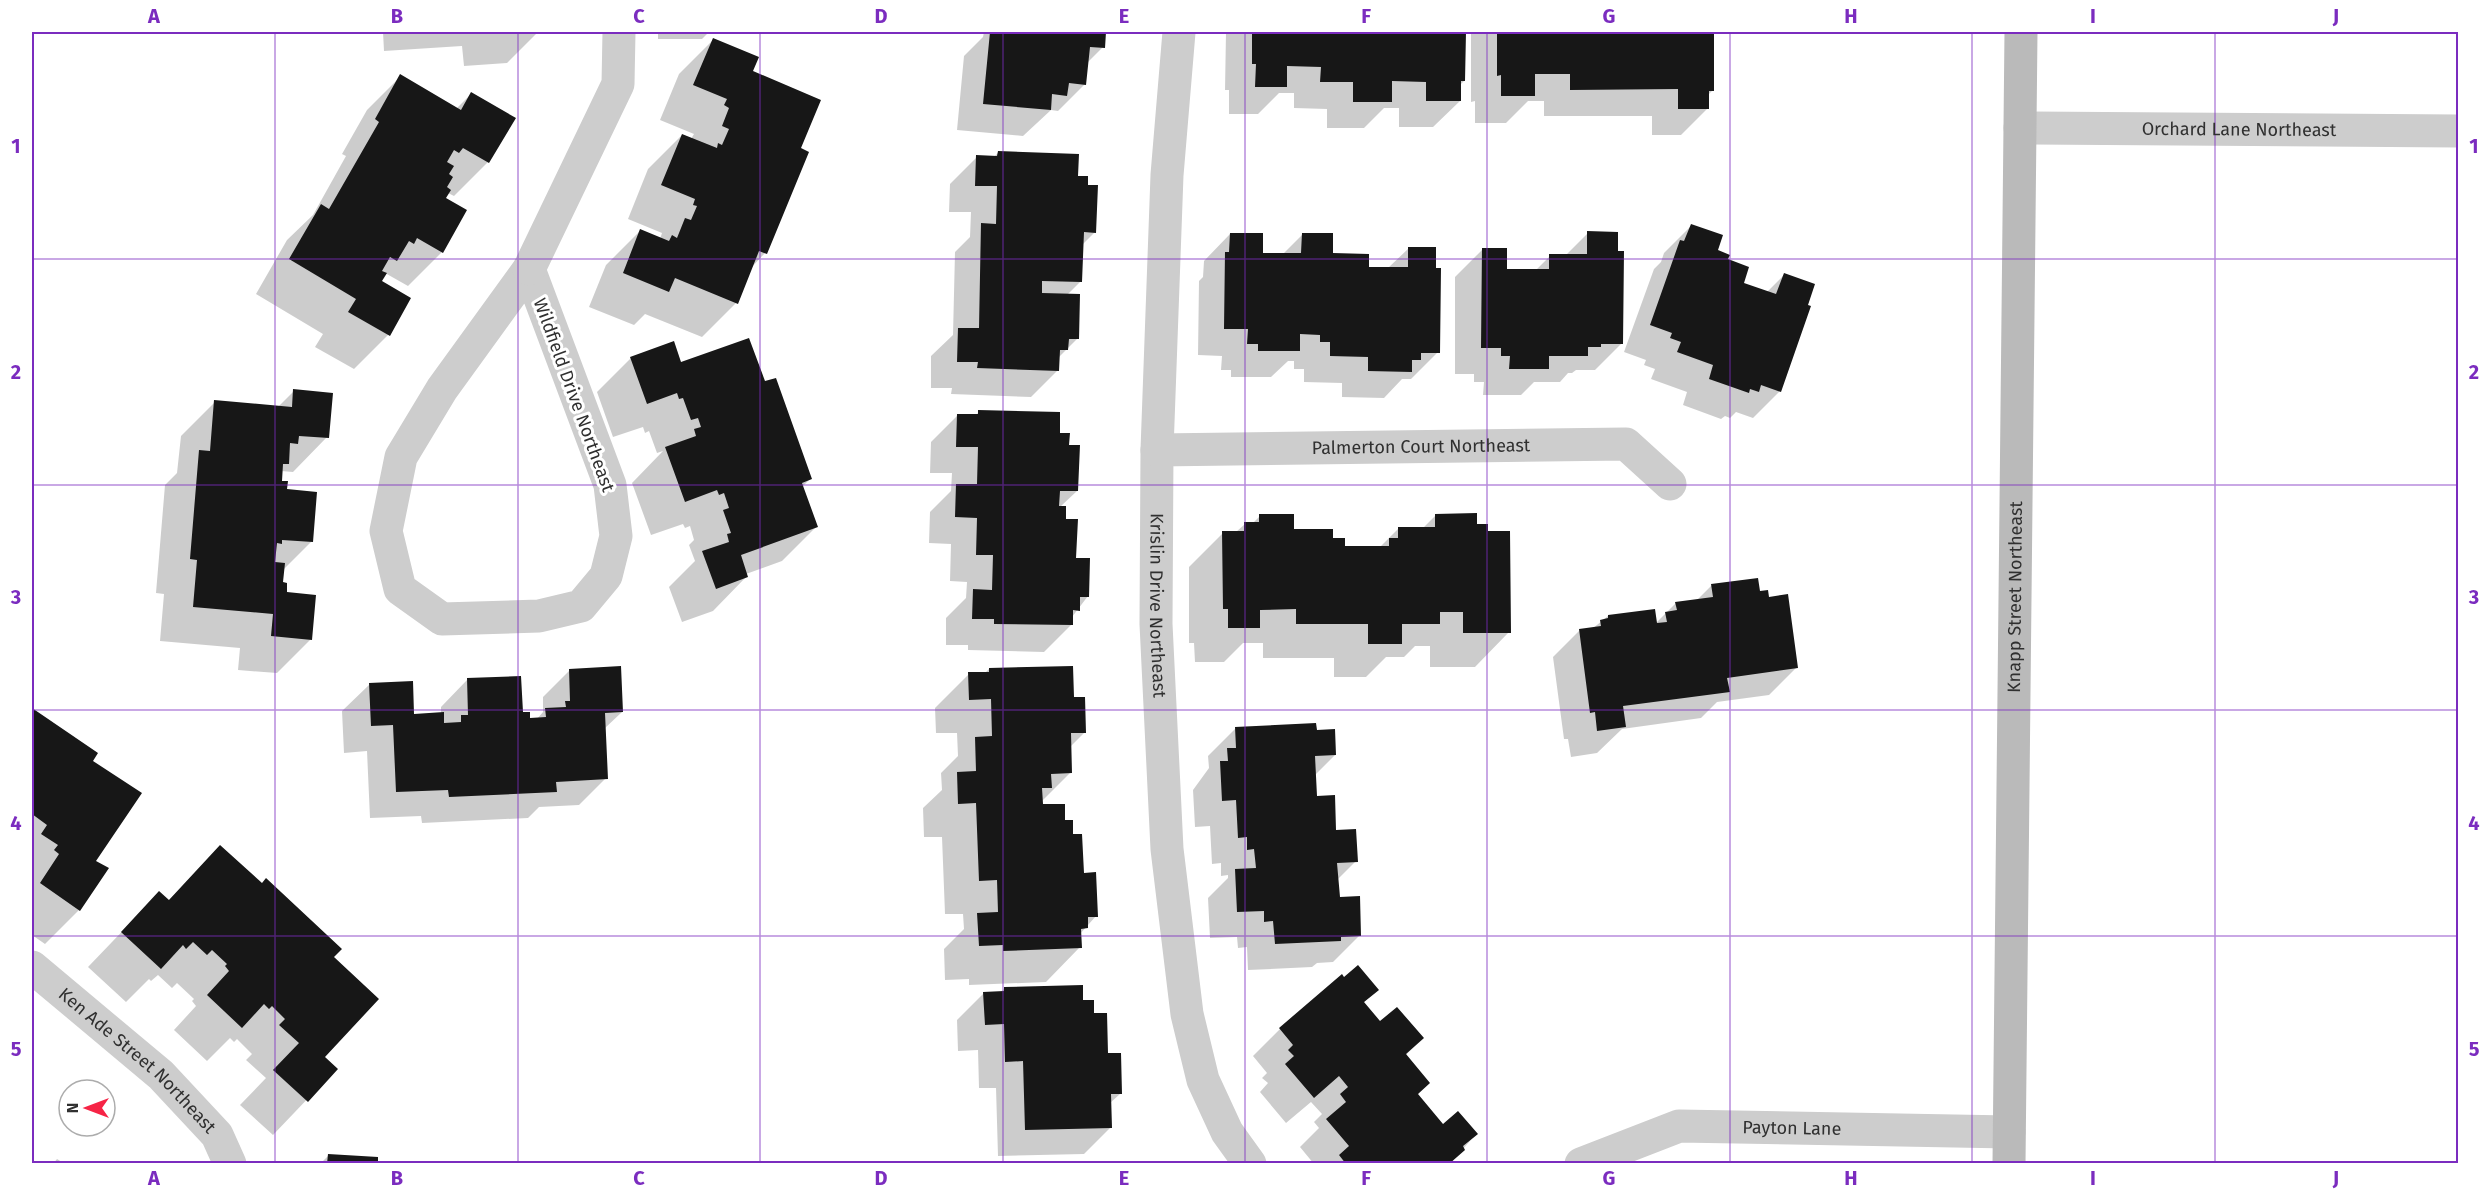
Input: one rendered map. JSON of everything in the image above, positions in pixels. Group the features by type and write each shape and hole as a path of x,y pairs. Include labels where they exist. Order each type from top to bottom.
{"main road":[{"name":"Knapp Street Northeast","path":"2009,1148 2021,32"}],"street":[{"name":"Wildfield Drive Northeast","path":"529,269 610,485 616,536 606,576 580,606 538,616 442,619 400,589 386,531 401,457 442,389 529,269 618,84 619,32"},
{"name":"Krislin Drive Northeast","path":"1179,32 1167,175 1157,450 1156,624 1167,849 1187,1014 1203,1080 1227,1132 1250,1164"},
{"name":"Orchard Lane Northeast","path":"2020,128 2458,131"},
{"name":"Palmerton Court Northeast","path":"1157,450 1626,444 1670,484"},
{"name":"Ken Ade Street Northeast","path":"32,967 161,1075 217,1135 230,1164"},
{"name":"Payton Lane","path":"1581,1164 1679,1126 2009,1148"}],"building":[{"path":"990,32 1106,32 1105,48 1090,47 1086,85 1069,83 1067,96 1052,94 1051,110 983,104"},
{"path":"1252,32 1466,32 1465,81 1461,81 1461,101 1426,101 1426,82 1392,81 1392,102 1353,102 1353,82 1320,82 1321,67 1287,66 1287,87 1255,87 1256,64 1252,64"},
{"path":"1497,32 1714,32 1714,91 1709,91 1709,109 1678,109 1678,89 1570,90 1570,74 1535,74 1535,96 1501,96 1501,75 1497,76"},
{"path":"713,38 759,57 753,71 821,100 801,148 809,152 767,254 759,251 738,304 675,278 669,292 623,273 640,229 669,241 672,235 677,238 685,218 691,220 697,206 693,205 695,199 661,185 682,134 717,148 718,143 722,145 729,129 722,126 729,108 724,105 727,99 693,85"},
{"path":"400,74 461,110 471,92 516,118 489,163 463,148 459,153 454,150 447,162 454,166 449,174 453,177 447,187 451,190 446,198 467,210 443,253 417,238 414,244 409,241 397,261 390,257 382,271 387,273 382,281 411,298 390,336 348,312 356,299 289,259 321,204 329,209 379,122 375,119"},
{"path":"998,151 1079,154 1078,176 1088,176 1088,185 1098,185 1096,233 1084,232 1082,282 1042,281 1042,293 1080,294 1079,339 1069,339 1068,350 1060,350 1059,371 977,368 978,362 957,362 958,328 979,328 981,223 996,224 997,186 975,186 976,155 997,156"},
{"path":"1691,224 1723,235 1718,250 1730,255 1728,259 1749,267 1744,283 1776,294 1784,273 1815,284 1808,305 1811,306 1781,392 1761,385 1759,392 1750,389 1749,393 1709,379 1713,365 1677,352 1681,342 1670,338 1672,333 1650,325 1680,240 1684,241"},
{"path":"1587,231 1618,232 1618,251 1624,251 1623,344 1601,344 1601,347 1588,347 1588,356 1549,356 1549,369 1509,369 1510,356 1501,356 1501,348 1481,348 1482,248 1507,248 1507,269 1549,269 1549,254 1587,254"},
{"path":"1230,233 1263,233 1263,253 1301,253 1302,233 1333,233 1333,253 1369,254 1369,267 1408,267 1408,247 1436,247 1436,268 1441,268 1440,353 1421,353 1421,360 1412,360 1412,372 1368,371 1368,357 1330,356 1330,342 1320,342 1320,335 1300,334 1300,351 1258,351 1258,344 1247,344 1248,329 1224,329 1225,252 1229,252"},
{"path":"749,338 765,381 776,378 812,479 802,483 818,527 741,555 748,577 716,589 702,551 729,542 727,534 731,533 723,510 729,508 724,493 719,495 717,490 685,502 665,447 696,436 694,429 701,427 698,418 691,420 683,398 679,399 677,393 647,404 630,357 674,341 681,362"},
{"path":"293,389 333,393 329,438 299,436 298,444 290,443 289,464 283,464 282,481 288,481 287,489 317,492 313,542 282,540 282,544 277,543 275,562 285,563 283,582 287,583 287,592 316,595 312,640 271,636 273,614 193,607 197,560 190,559 199,450 210,451 214,400 292,407"},
{"path":"978,410 1060,412 1060,433 1070,433 1069,445 1080,445 1078,491 1060,491 1059,506 1066,506 1066,519 1078,519 1076,558 1090,558 1089,597 1080,597 1080,611 1073,610 1073,625 994,624 994,619 972,619 973,589 992,590 993,555 976,555 977,518 955,517 956,484 977,484 978,447 956,447 957,414 978,414"},
{"path":"1477,513 1477,524 1488,524 1488,531 1510,531 1511,633 1463,633 1463,612 1440,612 1440,624 1402,624 1402,644 1368,644 1368,624 1296,624 1296,609 1260,610 1260,628 1228,628 1228,609 1223,609 1222,531 1244,531 1244,522 1259,522 1259,514 1294,514 1294,529 1333,529 1333,538 1345,538 1345,546 1389,546 1389,538 1398,538 1398,527 1435,527 1435,514"},
{"path":"1758,578 1760,591 1768,590 1769,597 1788,594 1798,668 1727,678 1730,692 1623,706 1626,727 1597,731 1595,712 1590,713 1579,629 1601,626 1600,620 1608,618 1608,615 1655,609 1657,623 1667,622 1665,612 1677,610 1675,602 1713,597 1711,584"},
{"path":"621,666 623,712 605,713 608,779 556,782 557,792 449,797 448,790 396,792 393,725 371,726 369,683 413,681 414,714 444,712 444,723 461,722 461,715 468,715 467,678 521,676 523,712 530,712 530,718 546,717 545,708 566,707 565,701 570,701 569,669"},
{"path":"1073,666 1074,697 1085,697 1086,733 1071,733 1072,773 1051,774 1052,788 1042,788 1043,804 1065,804 1065,820 1073,820 1073,834 1082,834 1084,873 1096,872 1098,917 1088,917 1088,928 1081,929 1082,948 1003,951 1003,945 979,946 977,913 998,912 997,880 979,881 976,803 958,804 957,772 976,771 975,737 992,736 991,699 969,700 968,672 989,672 989,668"},
{"path":"32,708 98,753 93,761 142,793 96,861 109,868 80,911 40,883 59,854 54,850 58,845 41,834 47,825 32,814"},
{"path":"1316,723 1317,730 1335,729 1336,755 1315,756 1317,796 1335,795 1336,830 1356,829 1358,862 1337,863 1340,897 1360,896 1361,936 1341,937 1341,941 1275,944 1273,921 1264,922 1264,911 1237,912 1235,869 1256,868 1254,849 1247,850 1247,837 1238,838 1236,800 1222,801 1220,761 1228,761 1227,748 1236,748 1235,727"},
{"path":"220,845 262,883 266,878 342,949 334,957 379,999 325,1057 338,1069 308,1102 273,1070 299,1043 279,1025 285,1019 272,1006 269,1009 264,1004 242,1028 207,995 229,971 225,966 227,964 212,950 207,955 193,942 186,949 183,945 161,969 121,932 159,891 169,900"},
{"path":"1358,965 1379,990 1364,1002 1380,1021 1397,1007 1424,1038 1406,1054 1430,1083 1418,1094 1443,1124 1458,1111 1478,1134 1463,1146 1465,1150 1449,1164 1346,1164 1339,1155 1349,1146 1326,1119 1346,1102 1340,1094 1348,1087 1339,1076 1314,1098 1285,1064 1294,1056 1288,1050 1293,1045 1279,1028 1342,974 1344,977"},
{"path":"1083,985 1083,1000 1094,1000 1094,1013 1107,1013 1108,1053 1121,1053 1122,1094 1111,1094 1112,1128 1025,1130 1023,1061 1005,1062 1004,1024 985,1025 983,992 1004,991 1004,987"},
{"path":"328,1154 378,1157 378,1164 327,1164"}]}
